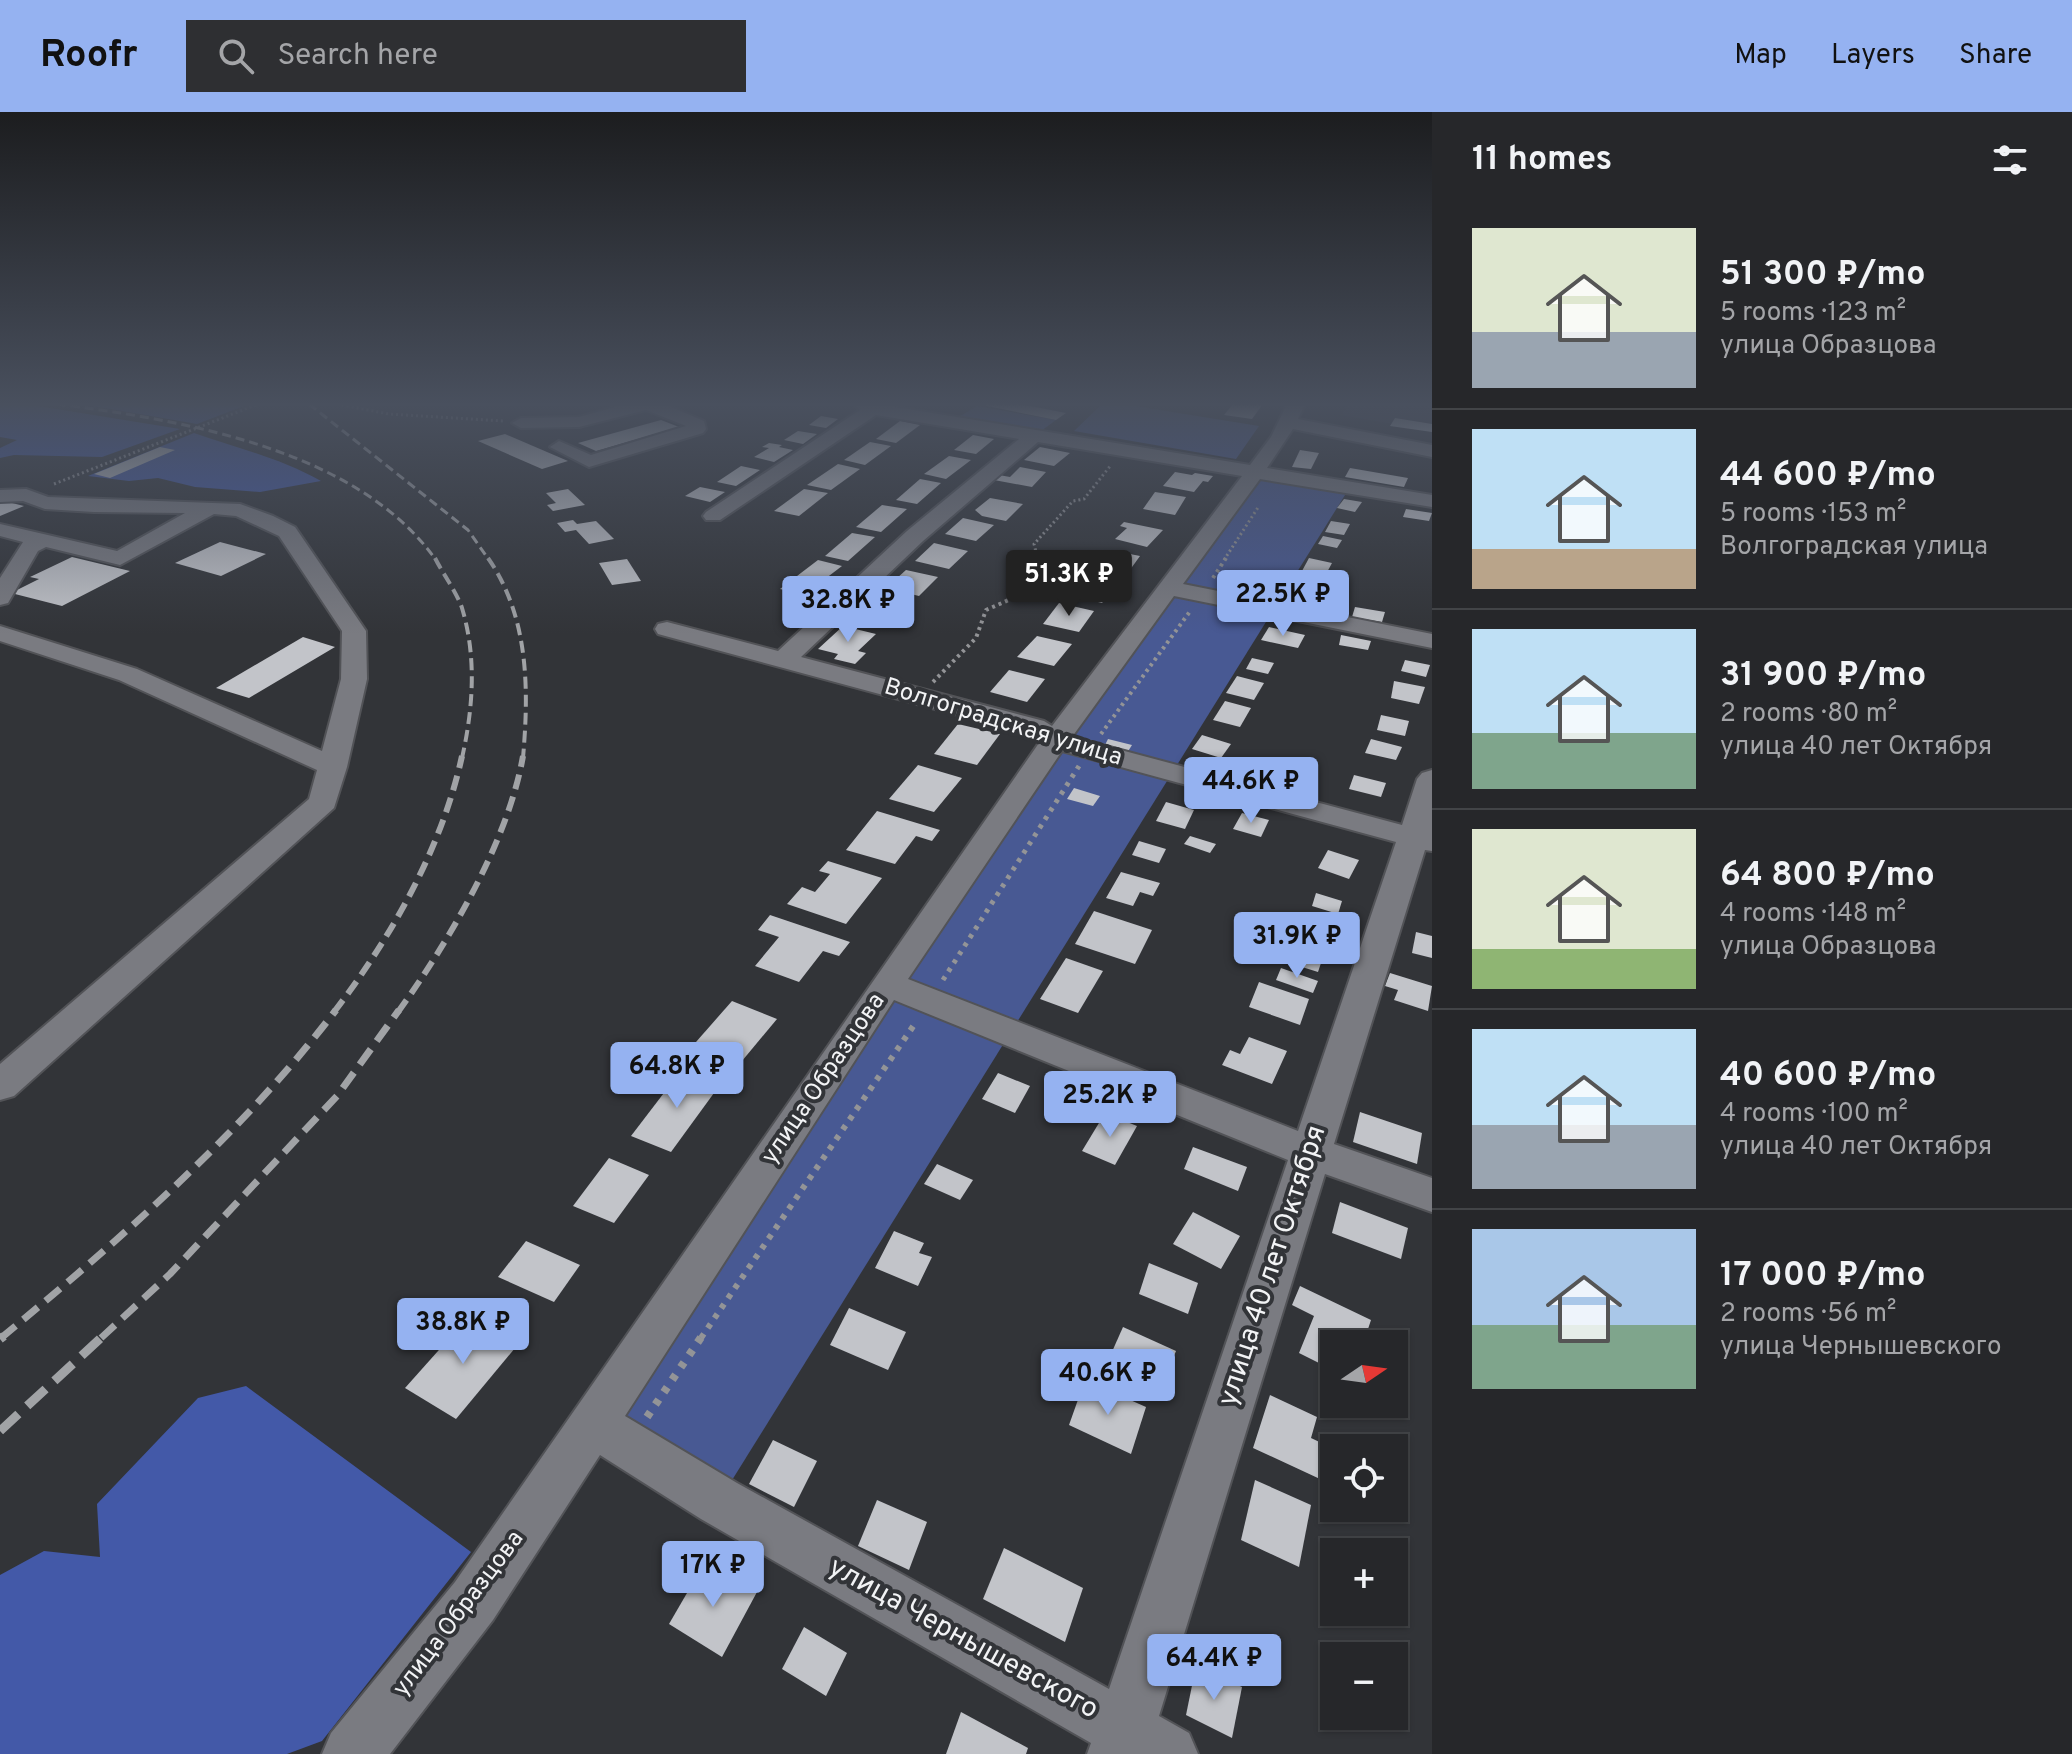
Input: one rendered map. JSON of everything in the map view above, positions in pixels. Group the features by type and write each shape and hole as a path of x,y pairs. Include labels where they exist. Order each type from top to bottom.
{"street":[{"path":"713,516 763,481"},
{"path":"785,658 915,536 981,481"},
{"name":"улица Образцова","path":"352,1754 611,1435 887,984 1072,746 1263,481"},
{"path":"1313,481 1432,501"},
{"path":"0,1086 323,802 354,679 354,631 287,532 240,510 211,507 24,498 0,527 41,541 120,558 211,507"},
{"path":"0,623 10,615 0,598 29,547 41,541"},
{"path":"1185,591 1432,641"},
{"name":"Волгоградская улица","path":"667,629 785,658 1034,727 1072,746 1422,840"},
{"path":"0,633 30,640 185,696 333,767"},
{"name":"улица 40 лет Октября","path":"1137,1746 1310,1152 1422,840 1432,779"},
{"path":"887,984 1310,1152 1432,1195"},
{"name":"улица Чернышевского","path":"611,1435 1137,1746"}],"path":[{"path":"24,498 67,481"},
{"path":"918,697 976,638 986,610 1011,599 1040,567 1034,544 1073,501 1084,499 1099,481"},
{"path":"611,1435 930,1001 1072,746 1263,481"}],"shaded area":[{"path":"169,481 321,481 260,492 195,487"},
{"path":"1249,481 1313,481 1350,487 719,1501 594,1424"},
{"path":"246,1386 471,1552 322,1741 287,1754 0,1754 0,1575 44,1551 100,1557 97,1504 198,1398"}],"building":[{"path":"719,481 744,481 736,486 717,482"},
{"path":"813,481 844,481 831,490 807,485"},
{"path":"918,481 941,483 917,504 896,500"},
{"path":"997,481 1038,481 1032,487"},
{"path":"1168,481 1209,481 1203,481 1194,492 1163,486"},
{"path":"1366,481 1407,481 1404,487"},
{"path":"700,487 725,492 710,502 685,496"},
{"path":"568,489 585,505 553,511 547,505 556,503 546,493"},
{"path":"804,489 828,493 799,516 774,511"},
{"path":"1155,492 1186,497 1175,515 1143,509"},
{"path":"990,498 1023,504 1006,521 982,516 975,510"},
{"path":"1344,499 1362,502 1355,512 1337,508"},
{"path":"0,500 24,506 0,516"},
{"path":"882,505 907,509 881,532 856,527"},
{"path":"1406,509 1432,513 1429,521 1403,517"},
{"path":"963,518 994,525 976,541 945,534"},
{"path":"573,520 577,524 596,521 614,539 589,544 576,530 565,532 557,523"},
{"path":"1331,521 1350,524 1344,535 1325,532"},
{"path":"1124,522 1163,530 1147,547 1115,539 1127,528 1120,526"},
{"path":"852,533 875,537 848,561 825,556"},
{"path":"1323,536 1342,540 1337,548 1318,544"},
{"path":"220,542 266,554 221,576 175,563"},
{"path":"934,543 968,551 949,569 915,561"},
{"path":"1110,550 1140,556 1127,574 1096,567"},
{"path":"72,557 130,571 62,606 11,593 39,579 30,577"},
{"path":"1309,558 1332,563 1325,576 1302,571"},
{"path":"627,559 641,581 612,585 599,563"},
{"path":"818,560 842,566 804,595 780,589"},
{"path":"906,570 938,577 919,596 886,588"},
{"path":"1085,575 1119,582 1102,603 1066,594"},
{"path":"1296,580 1319,585 1315,594 1291,589"},
{"path":"873,595 908,603 887,624 851,616"},
{"path":"1059,603 1094,611 1079,632 1043,624"},
{"path":"1355,607 1385,612 1382,622 1352,617"},
{"path":"843,626 876,634 858,651 866,653 855,664 834,659 838,654 818,649"},
{"path":"1269,627 1305,635 1298,648 1261,640"},
{"path":"1341,635 1371,641 1368,650 1339,645"},
{"path":"1037,636 1072,644 1054,666 1017,657"},
{"path":"303,637 335,647 249,698 216,688"},
{"path":"1252,658 1274,663 1268,674 1246,669"},
{"path":"1405,660 1430,665 1426,677 1401,671"},
{"path":"1009,670 1045,679 1027,702 990,692"},
{"path":"1237,676 1264,683 1254,700 1226,693"},
{"path":"1394,681 1425,687 1419,704 1391,698"},
{"path":"1225,701 1251,708 1240,727 1213,720"},
{"path":"1381,715 1409,721 1405,736 1377,730"},
{"path":"958,724 1000,734 977,765 934,754"},
{"path":"1202,735 1231,744 1221,758 1192,749"},
{"path":"1108,739 1132,745 1127,753 1104,747"},
{"path":"1371,739 1402,747 1396,760 1365,753"},
{"path":"918,765 962,778 934,812 889,799"},
{"path":"1259,767 1290,774 1284,790 1253,782"},
{"path":"1354,775 1386,783 1381,797 1349,789"},
{"path":"1074,788 1100,796 1093,806 1067,799"},
{"path":"1166,802 1194,810 1185,829 1156,821"},
{"path":"877,811 940,830 932,841 916,836 895,864 846,850"},
{"path":"1242,813 1269,820 1261,837 1233,829"},
{"path":"1190,836 1216,844 1210,853 1184,844"},
{"path":"1139,841 1166,849 1159,863 1132,855"},
{"path":"1328,850 1359,860 1349,879 1318,868"},
{"path":"828,861 882,878 846,924 787,904 802,887 815,892 830,874 819,871"},
{"path":"1121,872 1160,883 1153,896 1140,892 1133,906 1106,898"},
{"path":"1316,893 1342,901 1338,914 1312,906"},
{"path":"1094,911 1152,930 1135,964 1075,944"},
{"path":"770,915 850,942 839,956 823,951 799,982 755,966 779,937 758,930"},
{"path":"1416,932 1432,936 1432,958 1412,953"},
{"path":"1294,939 1326,948 1318,972 1286,962"},
{"path":"1066,958 1103,971 1078,1013 1040,999"},
{"path":"1281,968 1318,981 1313,993 1276,980"},
{"path":"1390,973 1432,986 1428,1011 1394,1000 1398,990 1385,986"},
{"path":"1259,982 1309,999 1300,1025 1249,1007"},
{"path":"732,1001 777,1019 742,1061 696,1042"},
{"path":"1249,1037 1287,1051 1272,1084 1222,1065 1230,1050 1240,1054"},
{"path":"683,1068 722,1082 671,1152 631,1136"},
{"path":"998,1073 1030,1086 1015,1113 982,1099"},
{"path":"1360,1112 1422,1133 1417,1164 1353,1142"},
{"path":"1105,1113 1137,1126 1115,1165 1082,1151"},
{"path":"1193,1147 1247,1167 1238,1191 1184,1169"},
{"path":"609,1158 649,1175 614,1223 573,1206"},
{"path":"937,1164 973,1180 960,1200 924,1184"},
{"path":"1340,1202 1408,1228 1401,1259 1332,1233"},
{"path":"1193,1212 1240,1236 1221,1269 1173,1244"},
{"path":"894,1231 924,1243 919,1253 932,1257 918,1286 875,1268"},
{"path":"526,1241 580,1265 554,1302 498,1277"},
{"path":"1149,1263 1198,1283 1188,1314 1139,1294"},
{"path":"1300,1286 1371,1320 1368,1330 1320,1330 1320,1364 1299,1353 1314,1316 1292,1305"},
{"path":"849,1308 906,1332 888,1370 830,1345"},
{"path":"471,1314 520,1342 456,1419 405,1388"},
{"path":"1123,1327 1176,1351 1160,1389 1107,1363"},
{"path":"1085,1380 1146,1407 1131,1454 1069,1425"},
{"path":"1270,1395 1317,1417 1311,1438 1320,1442 1320,1479 1253,1448"},
{"path":"773,1440 817,1461 794,1507 749,1484"},
{"path":"1255,1480 1311,1505 1299,1567 1241,1540"},
{"path":"877,1500 927,1522 909,1570 858,1546"},
{"path":"1004,1548 1083,1588 1065,1642 983,1599"},
{"path":"705,1562 757,1592 722,1657 669,1624"},
{"path":"804,1627 847,1653 826,1696 782,1669"},
{"path":"1196,1666 1242,1687 1232,1738 1186,1715"},
{"path":"961,1712 1028,1748 1026,1754 946,1754"}],"railway":[{"path":"341,481 361,491 402,522 436,560"},
{"path":"406,481 468,530 489,560"},
{"path":"435,558 462,608 470,646 471,702 462,758"},
{"path":"488,558 502,581 519,629 526,706 523,758"},
{"path":"334,1012 375,954 412,891 442,824 462,756"},
{"path":"398,1012 437,955 474,890 504,823 523,756"},
{"path":"1,1338 135,1223 220,1142 299,1056 336,1010"},
{"path":"101,1338 170,1274 337,1096 399,1010"},
{"path":"0,1339 4,1336"},
{"path":"0,1431 103,1336"}]}
